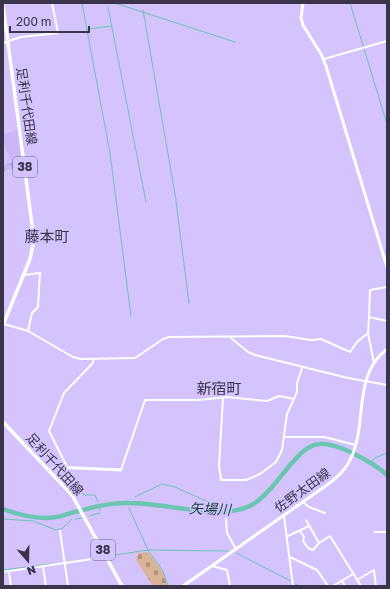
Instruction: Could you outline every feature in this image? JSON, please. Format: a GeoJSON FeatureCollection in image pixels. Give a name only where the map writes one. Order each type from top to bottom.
{"type":"FeatureCollection","features":[{"type":"Feature","properties":{"kind":"main road","name":"足利千代田線"},"geometry":{"type":"LineString","coordinates":[[3,5],[34,234],[32,253],[3,324]]}},
{"type":"Feature","properties":{"kind":"main road","name":"足利千代田線"},"geometry":{"type":"LineString","coordinates":[[3,422],[70,491],[122,586]]}},
{"type":"Feature","properties":{"kind":"street"},"geometry":{"type":"LineString","coordinates":[[3,43],[21,37],[58,33],[52,3]]}},
{"type":"Feature","properties":{"kind":"street"},"geometry":{"type":"LineString","coordinates":[[303,3],[301,18],[303,25],[323,60],[387,266]]}},
{"type":"Feature","properties":{"kind":"street"},"geometry":{"type":"LineString","coordinates":[[323,60],[387,41]]}},
{"type":"Feature","properties":{"kind":"street"},"geometry":{"type":"LineString","coordinates":[[23,275],[40,273],[38,307],[32,313],[28,330]]}},
{"type":"Feature","properties":{"kind":"street"},"geometry":{"type":"LineString","coordinates":[[374,363],[368,333],[370,290],[387,287]]}},
{"type":"Feature","properties":{"kind":"street"},"geometry":{"type":"LineString","coordinates":[[369,317],[387,321]]}},
{"type":"Feature","properties":{"kind":"street"},"geometry":{"type":"LineString","coordinates":[[3,324],[28,330],[73,357],[81,360],[135,358],[163,339],[169,337],[230,338],[285,336],[321,340],[350,352],[357,342],[368,333]]}},
{"type":"Feature","properties":{"kind":"street"},"geometry":{"type":"LineString","coordinates":[[230,338],[248,352],[302,368],[387,385]]}},
{"type":"Feature","properties":{"kind":"street","name":"佐野太田線"},"geometry":{"type":"LineString","coordinates":[[183,586],[338,477],[352,458],[356,445],[365,381],[374,363],[387,349]]}},
{"type":"Feature","properties":{"kind":"street"},"geometry":{"type":"LineString","coordinates":[[68,468],[49,431],[64,393],[92,364],[94,359]]}},
{"type":"Feature","properties":{"kind":"street"},"geometry":{"type":"LineString","coordinates":[[223,398],[219,465],[222,481],[229,478],[244,480],[272,467],[282,450],[287,414],[294,399],[302,368]]}},
{"type":"Feature","properties":{"kind":"street"},"geometry":{"type":"LineString","coordinates":[[51,471],[56,467],[121,470],[145,400],[199,400],[223,398],[266,401],[278,396],[294,399]]}},
{"type":"Feature","properties":{"kind":"street"},"geometry":{"type":"LineString","coordinates":[[285,437],[324,437],[356,445]]}},
{"type":"Feature","properties":{"kind":"street"},"geometry":{"type":"LineString","coordinates":[[303,502],[315,510],[325,513]]}},
{"type":"Feature","properties":{"kind":"street"},"geometry":{"type":"LineString","coordinates":[[284,516],[294,586]]}},
{"type":"Feature","properties":{"kind":"street"},"geometry":{"type":"LineString","coordinates":[[226,519],[227,533],[236,549]]}},
{"type":"Feature","properties":{"kind":"street"},"geometry":{"type":"LineString","coordinates":[[306,520],[319,543]]}},
{"type":"Feature","properties":{"kind":"street"},"geometry":{"type":"LineString","coordinates":[[288,536],[309,526]]}},
{"type":"Feature","properties":{"kind":"street"},"geometry":{"type":"LineString","coordinates":[[60,531],[68,586]]}},
{"type":"Feature","properties":{"kind":"street"},"geometry":{"type":"LineString","coordinates":[[300,531],[304,537],[303,541],[308,548],[313,550],[319,543],[330,536],[361,586]]}},
{"type":"Feature","properties":{"kind":"street"},"geometry":{"type":"LineString","coordinates":[[375,532],[387,532]]}},
{"type":"Feature","properties":{"kind":"street"},"geometry":{"type":"LineString","coordinates":[[3,572],[106,557]]}},
{"type":"Feature","properties":{"kind":"street"},"geometry":{"type":"LineString","coordinates":[[290,557],[317,570],[328,586]]}},
{"type":"Feature","properties":{"kind":"street"},"geometry":{"type":"LineString","coordinates":[[44,566],[46,586]]}},
{"type":"Feature","properties":{"kind":"street"},"geometry":{"type":"LineString","coordinates":[[212,566],[227,570],[230,586]]}},
{"type":"Feature","properties":{"kind":"street"},"geometry":{"type":"LineString","coordinates":[[357,580],[374,570],[376,586]]}},
{"type":"Feature","properties":{"kind":"street"},"geometry":{"type":"LineString","coordinates":[[9,572],[11,586]]}},
{"type":"Feature","properties":{"kind":"street"},"geometry":{"type":"LineString","coordinates":[[333,586],[353,574]]}},
{"type":"Feature","properties":{"kind":"street"},"geometry":{"type":"LineString","coordinates":[[342,581],[345,586]]}},
{"type":"Feature","properties":{"kind":"shaded area"},"geometry":{"type":"Polygon","coordinates":[[[18,129],[21,156],[11,161],[3,141],[3,135],[18,129]]]}},
{"type":"Feature","properties":{"kind":"shaded area"},"geometry":{"type":"Polygon","coordinates":[[[21,158],[22,164],[3,172],[3,166],[21,158]]]}},
{"type":"Feature","properties":{"kind":"green space"},"geometry":{"type":"Polygon","coordinates":[[[148,552],[163,572],[167,586],[153,586],[136,560],[138,553],[148,552]]]}},
{"type":"Feature","properties":{"kind":"waterway"},"geometry":{"type":"LineString","coordinates":[[82,3],[110,153],[131,316]]}},
{"type":"Feature","properties":{"kind":"waterway"},"geometry":{"type":"LineString","coordinates":[[115,3],[235,42]]}},
{"type":"Feature","properties":{"kind":"waterway"},"geometry":{"type":"LineString","coordinates":[[350,3],[387,124]]}},
{"type":"Feature","properties":{"kind":"waterway"},"geometry":{"type":"LineString","coordinates":[[108,7],[146,202]]}},
{"type":"Feature","properties":{"kind":"waterway"},"geometry":{"type":"LineString","coordinates":[[143,10],[176,200]]}},
{"type":"Feature","properties":{"kind":"waterway"},"geometry":{"type":"LineString","coordinates":[[88,29],[112,26]]}},
{"type":"Feature","properties":{"kind":"waterway"},"geometry":{"type":"LineString","coordinates":[[176,201],[189,303]]}},
{"type":"Feature","properties":{"kind":"waterway","name":"矢場川"},"geometry":{"type":"LineString","coordinates":[[3,509],[22,515],[43,518],[60,517],[69,513],[115,503],[144,504],[208,511],[238,510],[250,506],[259,500],[293,461],[310,447],[319,444],[335,446],[355,454],[365,459],[387,475]]}},
{"type":"Feature","properties":{"kind":"waterway"},"geometry":{"type":"LineString","coordinates":[[370,463],[375,458],[387,453]]}},
{"type":"Feature","properties":{"kind":"waterway"},"geometry":{"type":"LineString","coordinates":[[135,497],[162,484],[175,487],[215,505]]}},
{"type":"Feature","properties":{"kind":"waterway"},"geometry":{"type":"LineString","coordinates":[[73,488],[85,495],[95,495],[98,502]]}},
{"type":"Feature","properties":{"kind":"waterway","name":"矢場川"},"geometry":{"type":"LineString","coordinates":[[99,504],[100,510]]}},
{"type":"Feature","properties":{"kind":"waterway"},"geometry":{"type":"LineString","coordinates":[[129,508],[148,550],[163,571],[168,586]]}},
{"type":"Feature","properties":{"kind":"waterway"},"geometry":{"type":"LineString","coordinates":[[89,516],[100,513]]}},
{"type":"Feature","properties":{"kind":"waterway"},"geometry":{"type":"LineString","coordinates":[[75,519],[82,518]]}},
{"type":"Feature","properties":{"kind":"waterway"},"geometry":{"type":"LineString","coordinates":[[3,519],[33,521],[56,530],[63,528],[72,519]]}},
{"type":"Feature","properties":{"kind":"waterway"},"geometry":{"type":"LineString","coordinates":[[109,556],[148,550],[228,551]]}},
{"type":"Feature","properties":{"kind":"waterway"},"geometry":{"type":"LineString","coordinates":[[236,553],[291,581]]}},
{"type":"Feature","properties":{"kind":"waterway"},"geometry":{"type":"LineString","coordinates":[[3,570],[51,564]]}},
{"type":"Feature","properties":{"kind":"waterway"},"geometry":{"type":"LineString","coordinates":[[295,584],[299,586]]}},
{"type":"Feature","properties":{"kind":"district","name":"藤本町"},"geometry":{"type":"Point","coordinates":[47,237]}},
{"type":"Feature","properties":{"kind":"district","name":"新宿町"},"geometry":{"type":"Point","coordinates":[219,389]}}]}
